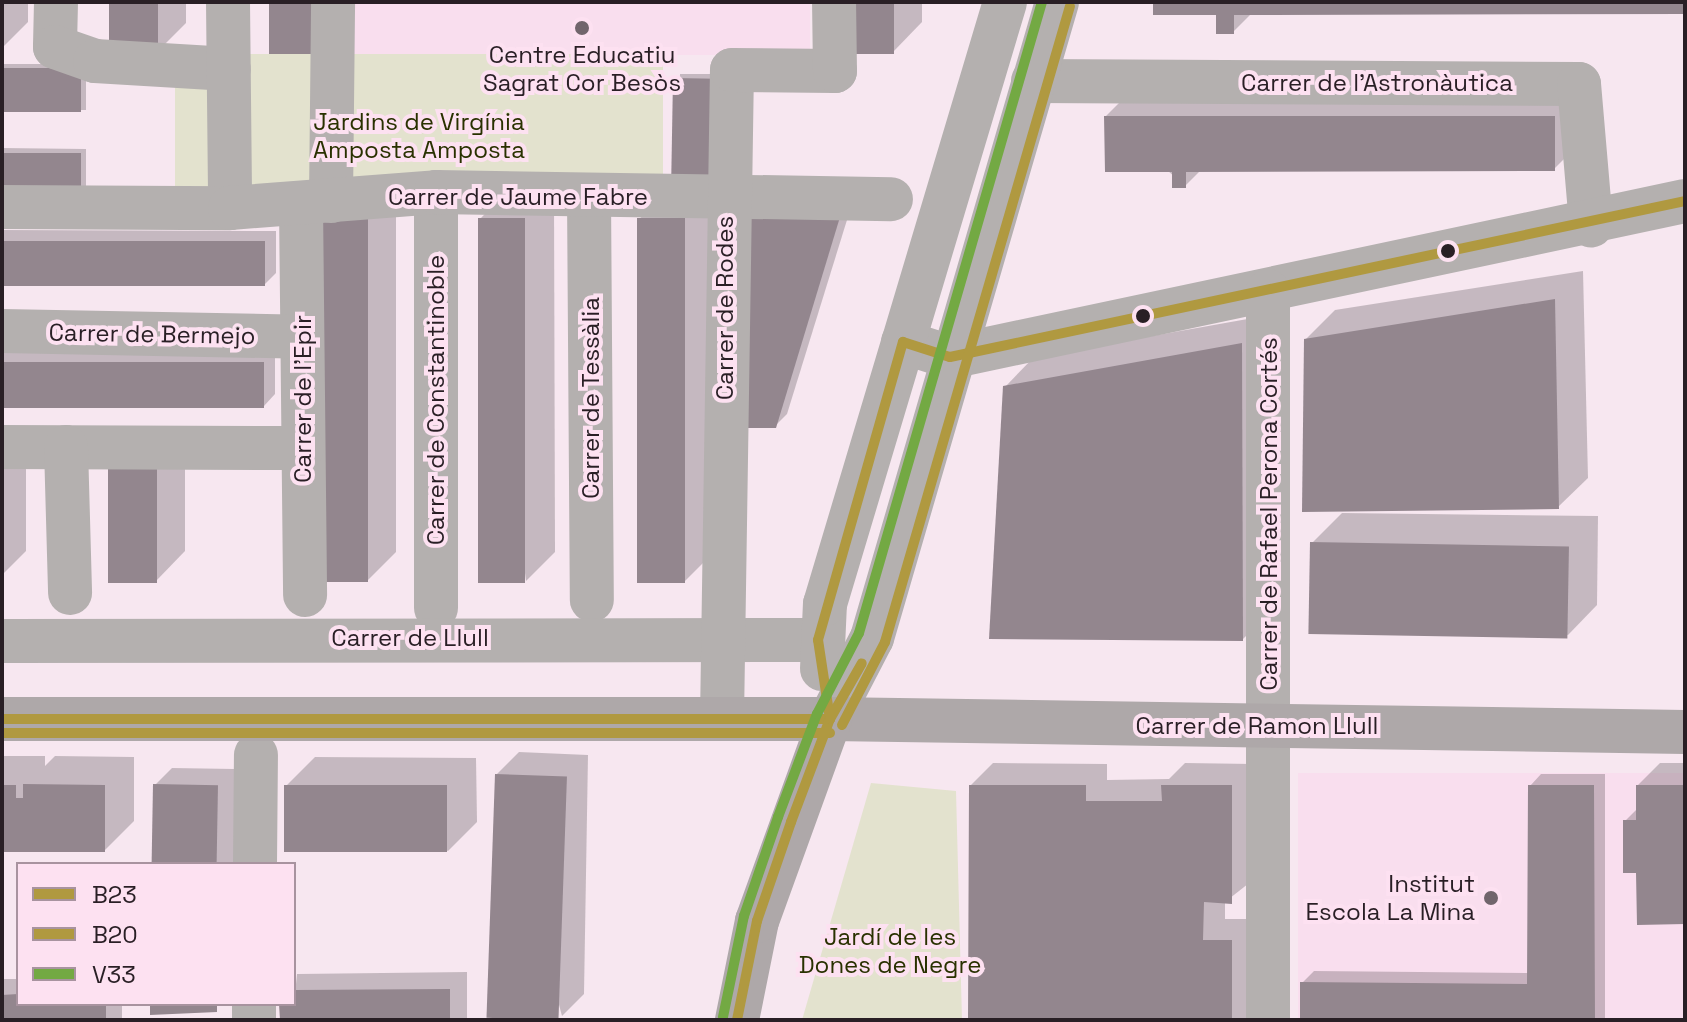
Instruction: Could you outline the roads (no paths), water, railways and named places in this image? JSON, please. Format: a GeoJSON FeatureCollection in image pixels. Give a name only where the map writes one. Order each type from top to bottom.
{"type":"FeatureCollection","features":[{"type":"Feature","properties":{"kind":"main road"},"geometry":{"type":"LineString","coordinates":[[2,719],[830,719],[757,921],[737,1020]]}},
{"type":"Feature","properties":{"kind":"main road","name":"Carrer de Ramon Llull"},"geometry":{"type":"LineString","coordinates":[[830,719],[1685,732]]}},
{"type":"Feature","properties":{"kind":"street"},"geometry":{"type":"LineString","coordinates":[[56,2],[55,47],[95,61],[229,69]]}},
{"type":"Feature","properties":{"kind":"street"},"geometry":{"type":"LineString","coordinates":[[228,2],[230,208]]}},
{"type":"Feature","properties":{"kind":"street","name":"Carrer de l'Epir"},"geometry":{"type":"LineString","coordinates":[[305,595],[302,337],[333,2]]}},
{"type":"Feature","properties":{"kind":"street","name":"Carrer de Rodes"},"geometry":{"type":"LineString","coordinates":[[722,719],[726,197],[732,70],[835,71],[834,2]]}},
{"type":"Feature","properties":{"kind":"street"},"geometry":{"type":"LineString","coordinates":[[830,719],[818,640],[1005,2]]}},
{"type":"Feature","properties":{"kind":"street"},"geometry":{"type":"LineString","coordinates":[[830,719],[866,657],[950,357],[1057,2]]}},
{"type":"Feature","properties":{"kind":"street","name":"Carrer de l'Astronàutica"},"geometry":{"type":"LineString","coordinates":[[1033,81],[1579,84],[1591,225]]}},
{"type":"Feature","properties":{"kind":"street","name":"Carrer de Jaume Fabre"},"geometry":{"type":"LineString","coordinates":[[2,207],[230,208],[436,192],[891,199]]}},
{"type":"Feature","properties":{"kind":"street","name":"Carrer de Constantinoble"},"geometry":{"type":"LineString","coordinates":[[436,192],[436,608]]}},
{"type":"Feature","properties":{"kind":"street","name":"Carrer de Tessàlia"},"geometry":{"type":"LineString","coordinates":[[589,195],[592,600]]}},
{"type":"Feature","properties":{"kind":"street"},"geometry":{"type":"LineString","coordinates":[[903,342],[950,357],[1591,225],[1685,201]]}},
{"type":"Feature","properties":{"kind":"street","name":"Carrer de Rafael Perona Cortés"},"geometry":{"type":"LineString","coordinates":[[1268,291],[1271,725],[1268,1020]]}},
{"type":"Feature","properties":{"kind":"street","name":"Carrer de Bermejo"},"geometry":{"type":"LineString","coordinates":[[2,331],[302,337]]}},
{"type":"Feature","properties":{"kind":"street"},"geometry":{"type":"LineString","coordinates":[[2,447],[302,448]]}},
{"type":"Feature","properties":{"kind":"street"},"geometry":{"type":"LineString","coordinates":[[66,447],[70,593]]}},
{"type":"Feature","properties":{"kind":"street","name":"Carrer de Llull"},"geometry":{"type":"LineString","coordinates":[[2,641],[722,636],[818,640]]}},
{"type":"Feature","properties":{"kind":"street"},"geometry":{"type":"LineString","coordinates":[[255,862],[256,755]]}},
{"type":"Feature","properties":{"kind":"place","name":"Centre Educatiu Sagrat Cor Besòs"},"geometry":{"type":"Point","coordinates":[582,28]}},
{"type":"Feature","properties":{"kind":"place","name":"Institut Escola La Mina"},"geometry":{"type":"Point","coordinates":[1491,898]}},
{"type":"Feature","properties":{"kind":"park label","name":"Jardins de Virgínia Amposta Amposta"},"geometry":{"type":"Point","coordinates":[419,136]}},
{"type":"Feature","properties":{"kind":"park label","name":"Jardí de les Dones de Negre"},"geometry":{"type":"Point","coordinates":[890,951]}}]}
